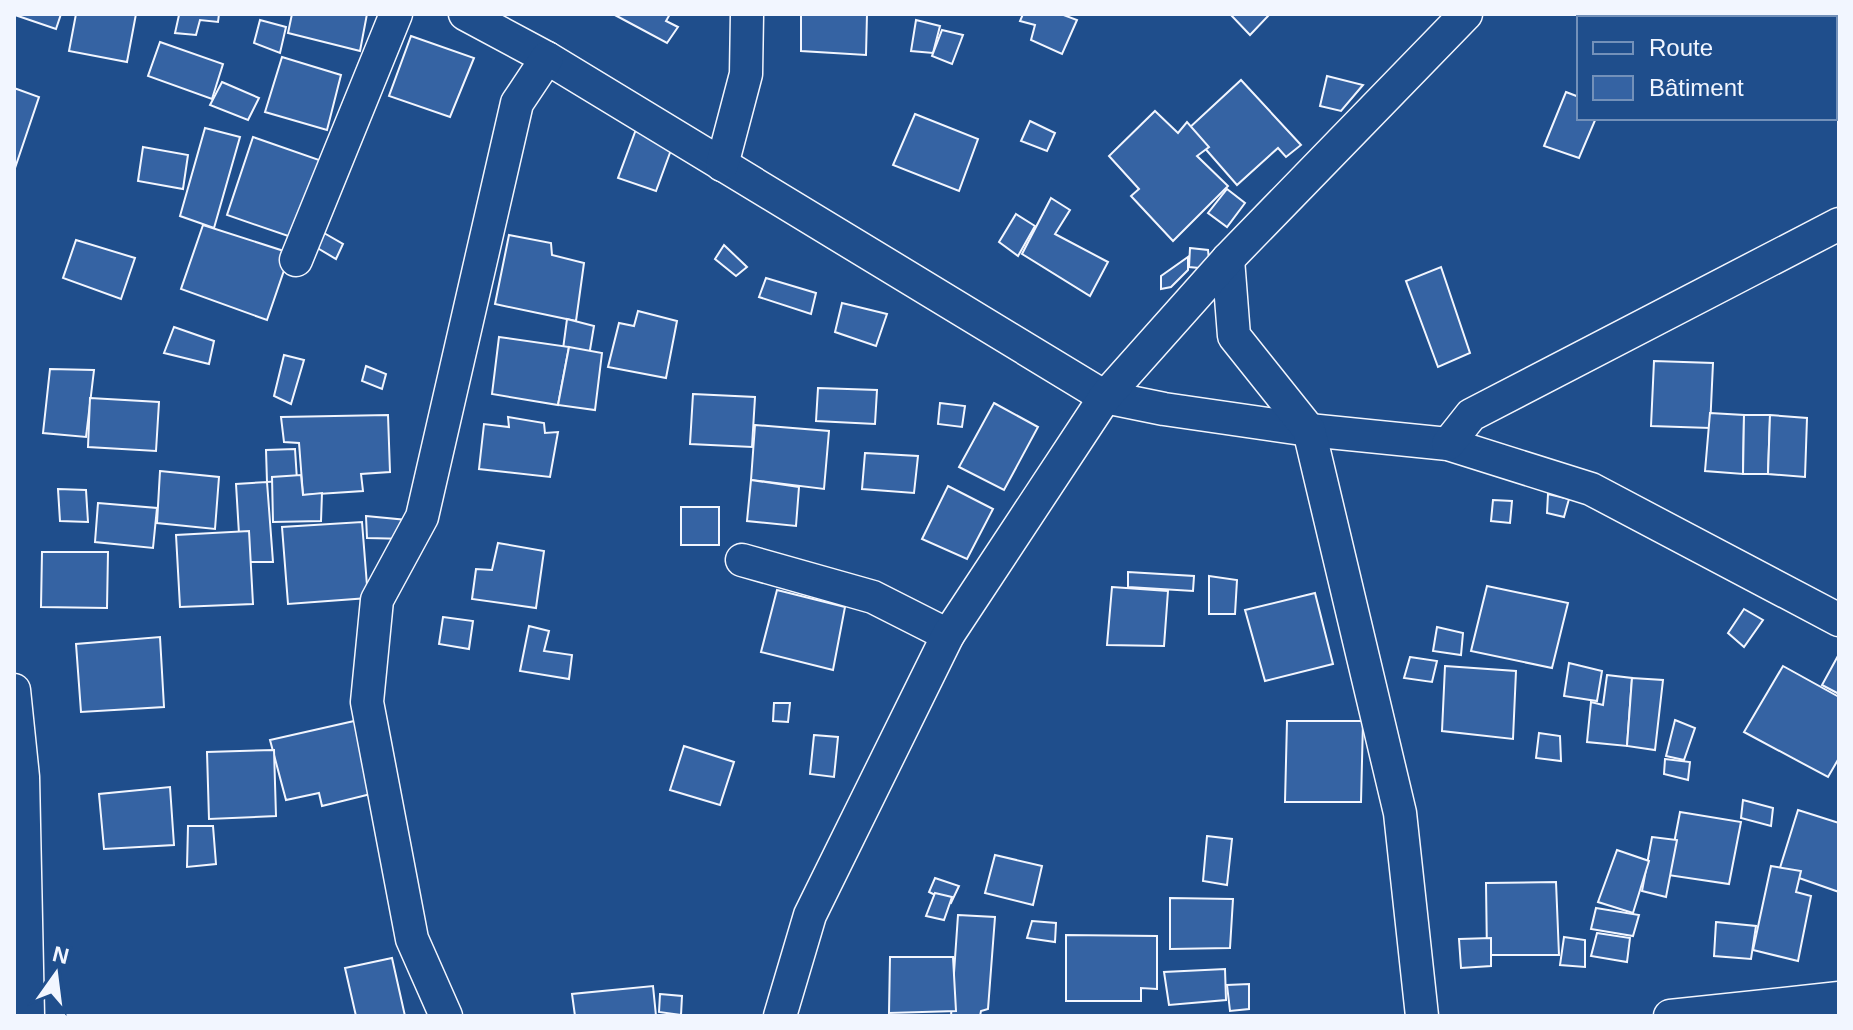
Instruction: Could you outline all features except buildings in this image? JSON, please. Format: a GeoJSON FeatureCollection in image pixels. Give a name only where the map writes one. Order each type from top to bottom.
{"type":"FeatureCollection","features":[{"type":"Feature","properties":{"kind":"street"},"geometry":{"type":"LineString","coordinates":[[296,260],[396,14]]}},
{"type":"Feature","properties":{"kind":"street"},"geometry":{"type":"LineString","coordinates":[[465,14],[547,58],[1105,397],[1164,409],[1309,430],[1448,444],[1591,489],[1839,620]]}},
{"type":"Feature","properties":{"kind":"street"},"geometry":{"type":"LineString","coordinates":[[722,165],[746,74],[747,14]]}},
{"type":"Feature","properties":{"kind":"street"},"geometry":{"type":"LineString","coordinates":[[780,1016],[810,915],[948,635],[1105,397],[1228,259],[1466,14]]}},
{"type":"Feature","properties":{"kind":"street"},"geometry":{"type":"LineString","coordinates":[[446,1016],[412,939],[367,702],[377,600],[422,517],[517,103],[547,58]]}},
{"type":"Feature","properties":{"kind":"street"},"geometry":{"type":"LineString","coordinates":[[1448,444],[1471,415],[1839,224]]}},
{"type":"Feature","properties":{"kind":"street"},"geometry":{"type":"LineString","coordinates":[[1228,259],[1234,336],[1309,430],[1400,813],[1422,1016]]}},
{"type":"Feature","properties":{"kind":"street"},"geometry":{"type":"LineString","coordinates":[[742,560],[873,597],[948,635]]}},
{"type":"Feature","properties":{"kind":"street"},"geometry":{"type":"LineString","coordinates":[[14,690],[23,777],[28,1016]]}},
{"type":"Feature","properties":{"kind":"street"},"geometry":{"type":"LineString","coordinates":[[1670,1016],[1839,998]]}}]}
